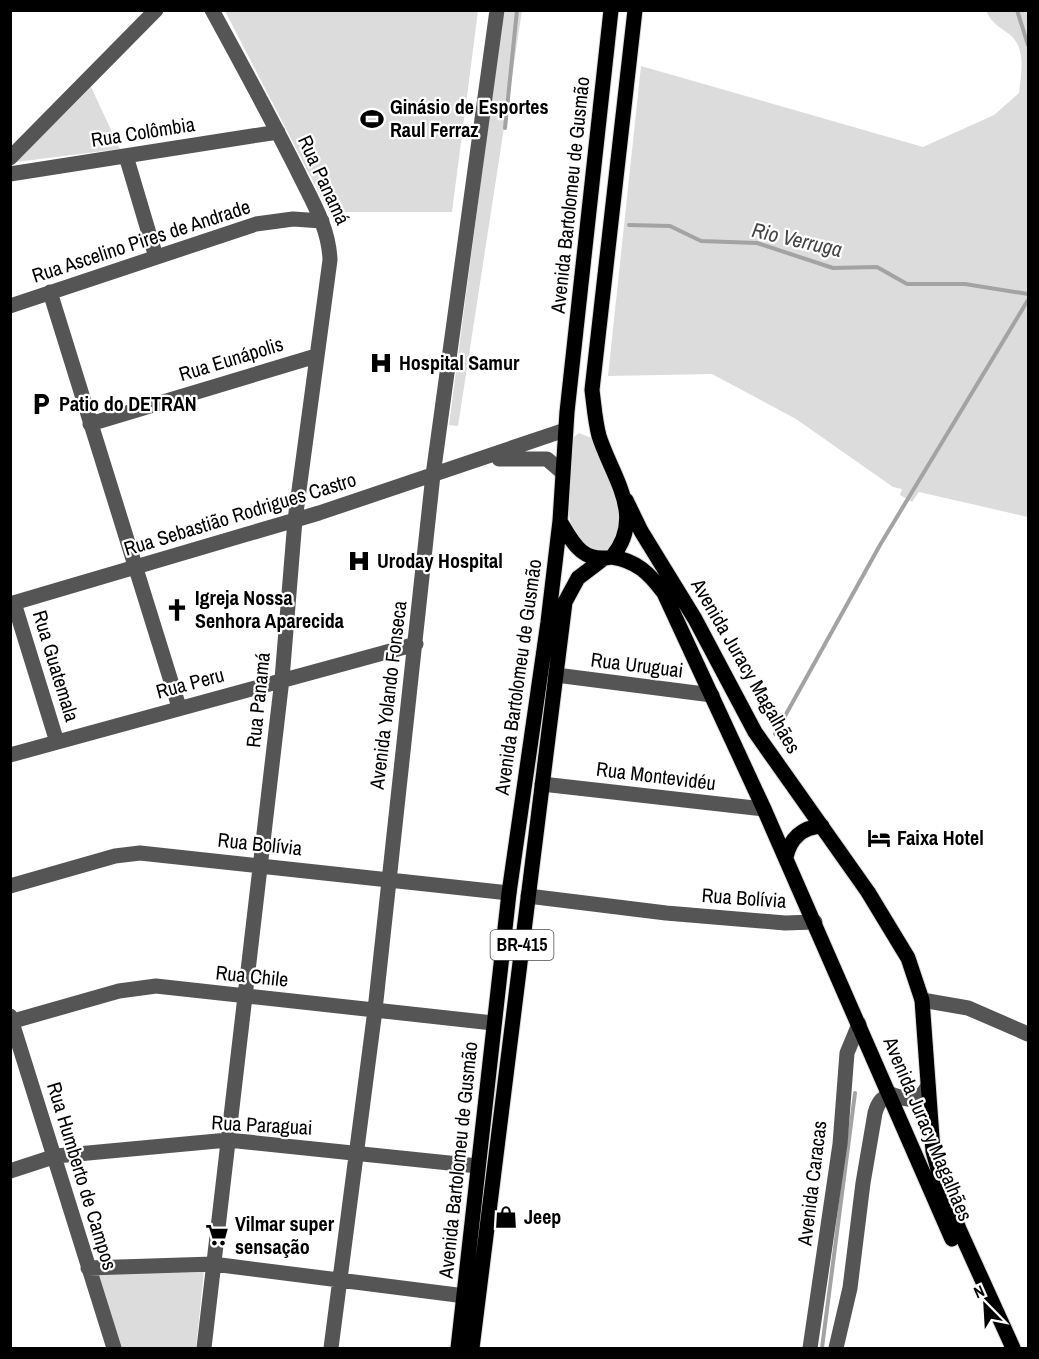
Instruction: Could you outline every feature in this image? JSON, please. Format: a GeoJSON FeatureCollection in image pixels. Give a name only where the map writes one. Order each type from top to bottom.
{"type":"FeatureCollection","features":[{"type":"Feature","properties":{"kind":"main road","name":"Avenida Bartolomeu de Gusmão"},"geometry":{"type":"LineString","coordinates":[[458,1348],[509,893],[548,622],[560,521],[565,430],[611,10]]}},
{"type":"Feature","properties":{"kind":"main road","name":"Avenida Juracy Magalhães"},"geometry":{"type":"LineString","coordinates":[[634,10],[592,390],[599,436],[641,531],[695,619],[755,732],[898,939],[922,1000],[933,1151],[943,1188],[1013,1348]]}},
{"type":"Feature","properties":{"kind":"main road"},"geometry":{"type":"LineString","coordinates":[[608,558],[620,548],[626,531],[626,500]]}},
{"type":"Feature","properties":{"kind":"main road","name":"Avenida Juracy Magalhães"},"geometry":{"type":"LineString","coordinates":[[560,521],[574,547],[590,557],[625,559],[643,568],[664,593],[786,857],[891,1094],[927,1183],[1003,1348]]}},
{"type":"Feature","properties":{"kind":"main road","name":"Avenida Bartolomeu de Gusmão"},"geometry":{"type":"LineString","coordinates":[[472,1348],[564,602],[578,578],[608,558]]}},
{"type":"Feature","properties":{"kind":"main road"},"geometry":{"type":"LineString","coordinates":[[786,857],[796,837],[809,828],[822,826]]}},
{"type":"Feature","properties":{"kind":"street"},"geometry":{"type":"LineString","coordinates":[[10,158],[156,10]]}},
{"type":"Feature","properties":{"kind":"street","name":"Rua Panamá"},"geometry":{"type":"LineString","coordinates":[[204,1348],[282,679],[295,520],[330,260],[329,243],[322,221],[278,132],[212,10]]}},
{"type":"Feature","properties":{"kind":"street","name":"Avenida Yolando Fonseca"},"geometry":{"type":"LineString","coordinates":[[331,1348],[375,1010],[433,476],[496,10]]}},
{"type":"Feature","properties":{"kind":"street","name":"Rua Colômbia"},"geometry":{"type":"LineString","coordinates":[[12,171],[278,132]]}},
{"type":"Feature","properties":{"kind":"street"},"geometry":{"type":"LineString","coordinates":[[126,156],[156,257]]}},
{"type":"Feature","properties":{"kind":"street","name":"Rua Ascelino Pires de Andrade"},"geometry":{"type":"LineString","coordinates":[[10,306],[256,224],[293,219],[322,221]]}},
{"type":"Feature","properties":{"kind":"street"},"geometry":{"type":"LineString","coordinates":[[50,292],[179,707]]}},
{"type":"Feature","properties":{"kind":"street","name":"Rua Eunápolis"},"geometry":{"type":"LineString","coordinates":[[90,424],[316,356]]}},
{"type":"Feature","properties":{"kind":"street","name":"Rua Sebastião Rodrigues Castro"},"geometry":{"type":"LineString","coordinates":[[12,604],[295,520],[481,460],[565,430]]}},
{"type":"Feature","properties":{"kind":"street","name":"Rua Sebastião Rodrigues Castro"},"geometry":{"type":"LineString","coordinates":[[481,460],[547,459],[562,472]]}},
{"type":"Feature","properties":{"kind":"street","name":"Rua Guatemala"},"geometry":{"type":"LineString","coordinates":[[12,604],[57,742]]}},
{"type":"Feature","properties":{"kind":"street","name":"Rua Peru"},"geometry":{"type":"LineString","coordinates":[[10,755],[416,644]]}},
{"type":"Feature","properties":{"kind":"street","name":"Rua Uruguai"},"geometry":{"type":"LineString","coordinates":[[556,675],[712,695]]}},
{"type":"Feature","properties":{"kind":"street","name":"Rua Montevidéu"},"geometry":{"type":"LineString","coordinates":[[542,784],[764,809]]}},
{"type":"Feature","properties":{"kind":"street","name":"Rua Bolívia"},"geometry":{"type":"LineString","coordinates":[[10,886],[128,854],[509,893]]}},
{"type":"Feature","properties":{"kind":"street","name":"Rua Bolívia"},"geometry":{"type":"LineString","coordinates":[[528,896],[666,913],[785,923],[815,922]]}},
{"type":"Feature","properties":{"kind":"street","name":"Rua Chile"},"geometry":{"type":"LineString","coordinates":[[11,1020],[138,987],[156,986],[493,1023]]}},
{"type":"Feature","properties":{"kind":"street"},"geometry":{"type":"LineString","coordinates":[[922,1000],[968,1008],[1029,1034]]}},
{"type":"Feature","properties":{"kind":"street","name":"Rua Humberto de Campos"},"geometry":{"type":"LineString","coordinates":[[11,1020],[56,1156],[114,1348]]}},
{"type":"Feature","properties":{"kind":"street","name":"Avenida Caracas"},"geometry":{"type":"LineString","coordinates":[[810,1348],[840,1144],[847,1053],[860,1024]]}},
{"type":"Feature","properties":{"kind":"street"},"geometry":{"type":"LineString","coordinates":[[836,1348],[850,1288],[875,1113],[879,1102],[891,1094],[907,1101],[913,1101],[920,1098],[928,1086]]}},
{"type":"Feature","properties":{"kind":"street","name":"Rua Paraguai"},"geometry":{"type":"LineString","coordinates":[[10,1171],[56,1156],[228,1140],[478,1166]]}},
{"type":"Feature","properties":{"kind":"street"},"geometry":{"type":"LineString","coordinates":[[88,1268],[213,1264],[465,1296]]}},
{"type":"Feature","properties":{"kind":"shaded area","name":"Ginásio de Esportes Raul Ferraz"},"geometry":{"type":"Polygon","coordinates":[[[225,11],[478,11],[452,212],[329,212],[225,11]]]}},
{"type":"Feature","properties":{"kind":"shaded area"},"geometry":{"type":"Polygon","coordinates":[[[503,11],[522,11],[458,426],[449,425],[503,11]]]}},
{"type":"Feature","properties":{"kind":"shaded area"},"geometry":{"type":"Polygon","coordinates":[[[986,11],[1028,11],[1028,517],[919,492],[912,502],[900,495],[902,489],[893,487],[796,419],[712,374],[608,376],[641,66],[923,147],[994,115],[1019,93],[1022,62],[1018,46],[1015,40],[993,21],[986,11]]]}},
{"type":"Feature","properties":{"kind":"shaded area"},"geometry":{"type":"Polygon","coordinates":[[[91,87],[120,149],[16,162],[91,87]]]}},
{"type":"Feature","properties":{"kind":"shaded area"},"geometry":{"type":"Polygon","coordinates":[[[579,433],[594,439],[611,478],[617,501],[617,544],[600,553],[586,546],[576,535],[570,521],[567,488],[570,440],[579,433]]]}},
{"type":"Feature","properties":{"kind":"shaded area"},"geometry":{"type":"Polygon","coordinates":[[[204,1271],[196,1348],[118,1348],[98,1274],[204,1271]]]}},
{"type":"Feature","properties":{"kind":"waterway","name":"Rio Verruga"},"geometry":{"type":"LineString","coordinates":[[505,128],[517,10]]}},
{"type":"Feature","properties":{"kind":"waterway"},"geometry":{"type":"LineString","coordinates":[[1017,10],[1028,45]]}},
{"type":"Feature","properties":{"kind":"waterway","name":"Rio Verruga"},"geometry":{"type":"LineString","coordinates":[[629,225],[670,226],[701,241],[757,243],[833,268],[877,267],[907,284],[965,284],[1028,294]]}},
{"type":"Feature","properties":{"kind":"waterway"},"geometry":{"type":"LineString","coordinates":[[775,734],[880,545],[1028,300]]}},
{"type":"Feature","properties":{"kind":"waterway"},"geometry":{"type":"LineString","coordinates":[[822,1348],[855,1093]]}},
{"type":"Feature","properties":{"kind":"place","name":"Ginásio de Esportes Raul Ferraz"},"geometry":{"type":"Point","coordinates":[372,119]}},
{"type":"Feature","properties":{"kind":"place","name":"Hospital Samur"},"geometry":{"type":"Point","coordinates":[381,363]}},
{"type":"Feature","properties":{"kind":"place","name":"Patio do DETRAN"},"geometry":{"type":"Point","coordinates":[41,404]}},
{"type":"Feature","properties":{"kind":"place","name":"Uroday Hospital"},"geometry":{"type":"Point","coordinates":[359,561]}},
{"type":"Feature","properties":{"kind":"place","name":"Igreja Nossa Senhora Aparecida"},"geometry":{"type":"Point","coordinates":[177,610]}},
{"type":"Feature","properties":{"kind":"place","name":"Faixa Hotel"},"geometry":{"type":"Point","coordinates":[879,838]}},
{"type":"Feature","properties":{"kind":"place","name":"Jeep"},"geometry":{"type":"Point","coordinates":[506,1217]}},
{"type":"Feature","properties":{"kind":"place","name":"Vilmar super sensação"},"geometry":{"type":"Point","coordinates":[217,1235]}}]}
